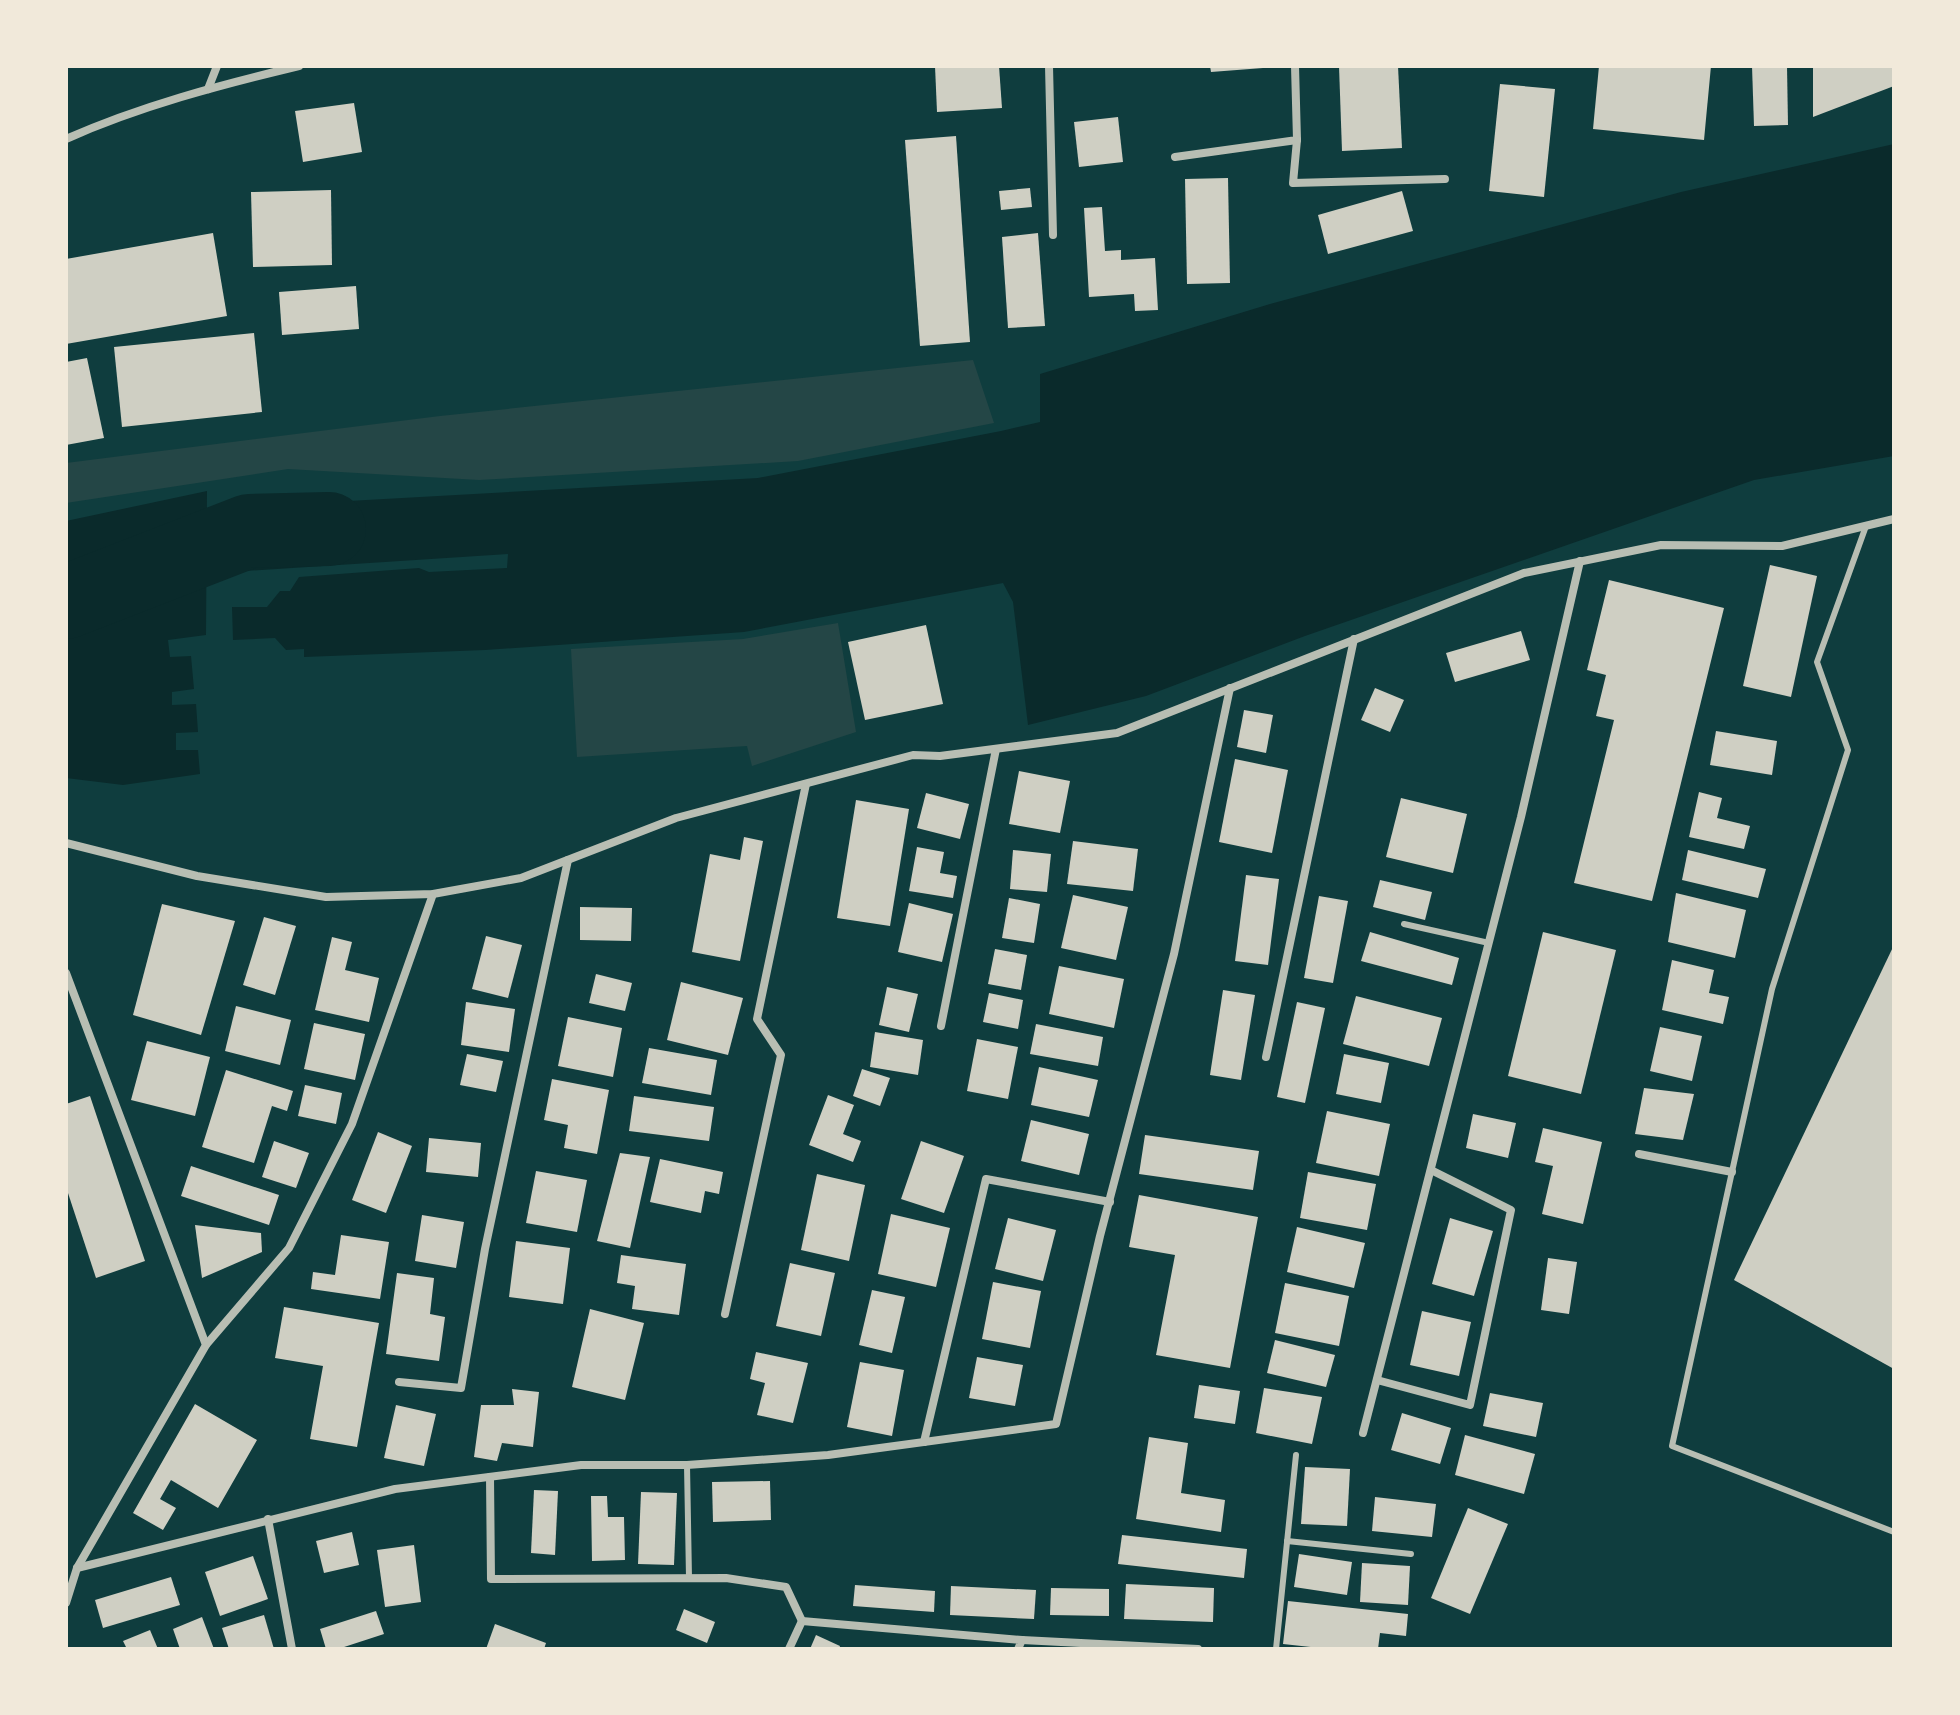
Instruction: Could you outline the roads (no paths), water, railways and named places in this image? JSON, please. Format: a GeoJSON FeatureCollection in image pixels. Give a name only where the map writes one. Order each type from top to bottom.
{"type":"FeatureCollection","features":[{"type":"Feature","properties":{"kind":"street"},"geometry":{"type":"LineString","coordinates":[[208,89],[217,66]]}},
{"type":"Feature","properties":{"kind":"street"},"geometry":{"type":"LineString","coordinates":[[66,139],[101,123],[208,89],[299,66]]}},
{"type":"Feature","properties":{"kind":"street"},"geometry":{"type":"LineString","coordinates":[[1049,66],[1053,235]]}},
{"type":"Feature","properties":{"kind":"street"},"geometry":{"type":"LineString","coordinates":[[1295,66],[1297,140],[1293,183],[1445,179]]}},
{"type":"Feature","properties":{"kind":"street"},"geometry":{"type":"LineString","coordinates":[[1175,157],[1297,140]]}},
{"type":"Feature","properties":{"kind":"street"},"geometry":{"type":"LineString","coordinates":[[66,843],[197,876],[326,897],[433,894],[521,878],[676,818],[913,755],[940,756],[1117,733],[1524,573],[1661,545],[1782,546],[1894,519]]}},
{"type":"Feature","properties":{"kind":"street"},"geometry":{"type":"LineString","coordinates":[[1363,1433],[1521,817],[1580,561]]}},
{"type":"Feature","properties":{"kind":"street"},"geometry":{"type":"LineString","coordinates":[[1266,1057],[1354,639]]}},
{"type":"Feature","properties":{"kind":"street"},"geometry":{"type":"LineString","coordinates":[[77,1568],[395,1489],[581,1465],[687,1465],[828,1455],[1056,1424],[1174,954],[1230,688]]}},
{"type":"Feature","properties":{"kind":"street"},"geometry":{"type":"LineString","coordinates":[[941,1026],[996,749]]}},
{"type":"Feature","properties":{"kind":"street"},"geometry":{"type":"LineString","coordinates":[[725,1314],[781,1055],[757,1019],[806,784]]}},
{"type":"Feature","properties":{"kind":"street"},"geometry":{"type":"LineString","coordinates":[[399,1382],[461,1388],[485,1249],[568,860]]}},
{"type":"Feature","properties":{"kind":"street"},"geometry":{"type":"LineString","coordinates":[[66,1603],[77,1568],[206,1345],[289,1248],[352,1124],[433,894]]}},
{"type":"Feature","properties":{"kind":"street"},"geometry":{"type":"LineString","coordinates":[[66,973],[206,1345]]}},
{"type":"Feature","properties":{"kind":"street"},"geometry":{"type":"LineString","coordinates":[[1639,1154],[1732,1172]]}},
{"type":"Feature","properties":{"kind":"street"},"geometry":{"type":"LineString","coordinates":[[1377,1380],[1470,1405],[1511,1210],[1431,1170]]}},
{"type":"Feature","properties":{"kind":"street"},"geometry":{"type":"LineString","coordinates":[[924,1442],[986,1179],[1110,1202]]}},
{"type":"Feature","properties":{"kind":"street"},"geometry":{"type":"LineString","coordinates":[[490,1477],[491,1579],[726,1578],[786,1587],[802,1621]]}},
{"type":"Feature","properties":{"kind":"street"},"geometry":{"type":"LineString","coordinates":[[268,1519],[292,1649]]}},
{"type":"Feature","properties":{"kind":"street"},"geometry":{"type":"LineString","coordinates":[[802,1621],[1020,1645],[1198,1649]]}},
{"type":"Feature","properties":{"kind":"street"},"geometry":{"type":"LineString","coordinates":[[789,1649],[802,1621]]}},
{"type":"Feature","properties":{"kind":"lane"},"geometry":{"type":"LineString","coordinates":[[1866,526],[1817,662],[1848,750],[1772,989],[1672,1446],[1894,1532]]}},
{"type":"Feature","properties":{"kind":"lane"},"geometry":{"type":"LineString","coordinates":[[1404,924],[1489,943]]}},
{"type":"Feature","properties":{"kind":"lane"},"geometry":{"type":"LineString","coordinates":[[1276,1649],[1296,1455]]}},
{"type":"Feature","properties":{"kind":"lane"},"geometry":{"type":"LineString","coordinates":[[687,1465],[689,1578]]}},
{"type":"Feature","properties":{"kind":"lane"},"geometry":{"type":"LineString","coordinates":[[1287,1541],[1411,1554]]}},
{"type":"Feature","properties":{"kind":"waterway"},"geometry":{"type":"LineString","coordinates":[[66,602],[249,531],[329,529]]}}]}
